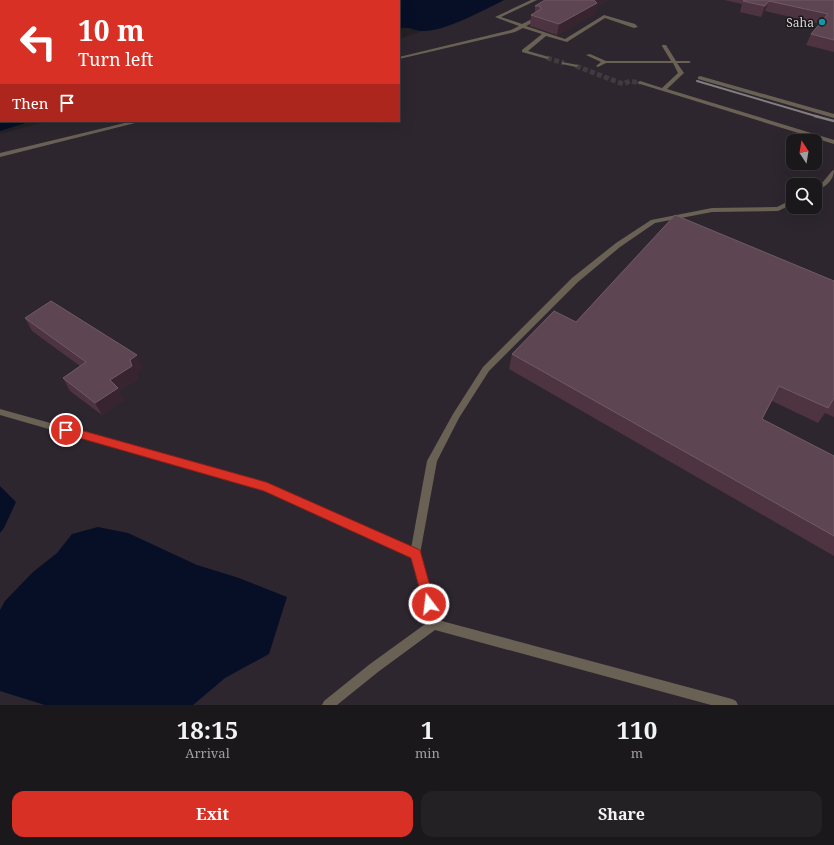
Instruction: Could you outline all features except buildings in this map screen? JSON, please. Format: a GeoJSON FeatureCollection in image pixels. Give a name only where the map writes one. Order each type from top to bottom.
{"type":"FeatureCollection","features":[{"type":"Feature","properties":{"kind":"street"},"geometry":{"type":"LineString","coordinates":[[535,0],[497,18],[565,41],[604,16],[636,27]]}},
{"type":"Feature","properties":{"kind":"street"},"geometry":{"type":"LineString","coordinates":[[400,58],[513,31],[536,19]]}},
{"type":"Feature","properties":{"kind":"street"},"geometry":{"type":"LineString","coordinates":[[545,34],[524,51],[546,58]]}},
{"type":"Feature","properties":{"kind":"street"},"geometry":{"type":"LineString","coordinates":[[663,90],[681,73],[664,46]]}},
{"type":"Feature","properties":{"kind":"street"},"geometry":{"type":"LineString","coordinates":[[588,55],[605,62],[689,62]]}},
{"type":"Feature","properties":{"kind":"street"},"geometry":{"type":"LineString","coordinates":[[598,66],[605,62]]}},
{"type":"Feature","properties":{"kind":"street"},"geometry":{"type":"LineString","coordinates":[[564,63],[576,66]]}},
{"type":"Feature","properties":{"kind":"street"},"geometry":{"type":"LineString","coordinates":[[700,78],[834,116]]}},
{"type":"Feature","properties":{"kind":"street"},"geometry":{"type":"LineString","coordinates":[[640,82],[834,142]]}},
{"type":"Feature","properties":{"kind":"street"},"geometry":{"type":"LineString","coordinates":[[0,155],[136,122]]}},
{"type":"Feature","properties":{"kind":"street"},"geometry":{"type":"LineString","coordinates":[[822,185],[834,172]]}},
{"type":"Feature","properties":{"kind":"street"},"geometry":{"type":"LineString","coordinates":[[434,624],[416,554],[432,461],[456,416],[486,369],[575,280],[618,245],[653,221],[712,210],[778,210],[786,205]]}},
{"type":"Feature","properties":{"kind":"street"},"geometry":{"type":"LineString","coordinates":[[0,412],[266,487],[416,554]]}},
{"type":"Feature","properties":{"kind":"street"},"geometry":{"type":"LineString","coordinates":[[328,705],[374,668],[434,624]]}},
{"type":"Feature","properties":{"kind":"street"},"geometry":{"type":"LineString","coordinates":[[434,624],[732,705]]}},
{"type":"Feature","properties":{"kind":"shaded area"},"geometry":{"type":"Polygon","coordinates":[[[504,0],[834,0],[834,705],[0,705],[0,134],[44,122],[400,122],[400,39],[488,8],[504,0]]]}},
{"type":"Feature","properties":{"kind":"water"},"geometry":{"type":"Polygon","coordinates":[[[400,0],[504,0],[442,28],[420,31],[400,29],[400,0]]]}},
{"type":"Feature","properties":{"kind":"water"},"geometry":{"type":"Polygon","coordinates":[[[0,122],[29,122],[0,131],[0,122]]]}},
{"type":"Feature","properties":{"kind":"water"},"geometry":{"type":"Polygon","coordinates":[[[0,486],[16,502],[4,528],[0,533],[0,486]]]}},
{"type":"Feature","properties":{"kind":"water"},"geometry":{"type":"Polygon","coordinates":[[[98,527],[128,533],[197,565],[239,578],[287,597],[269,654],[225,678],[193,705],[45,705],[0,691],[0,610],[5,601],[33,572],[57,553],[72,534],[98,527]]]}},
{"type":"Feature","properties":{"kind":"tunnel"},"geometry":{"type":"LineString","coordinates":[[547,58],[564,63]]}},
{"type":"Feature","properties":{"kind":"tunnel"},"geometry":{"type":"LineString","coordinates":[[576,66],[623,84],[630,81],[640,83]]}},
{"type":"Feature","properties":{"kind":"railway"},"geometry":{"type":"LineString","coordinates":[[697,81],[819,117]]}},
{"type":"Feature","properties":{"kind":"railway"},"geometry":{"type":"LineString","coordinates":[[815,116],[834,121]]}},
{"type":"Feature","properties":{"kind":"place","name":"Saha"},"geometry":{"type":"Point","coordinates":[822,22]}},
{"type":"Feature","properties":{"kind":"route"},"geometry":{"type":"LineString","coordinates":[[66,430],[266,487],[416,554],[429,604]]}}]}
